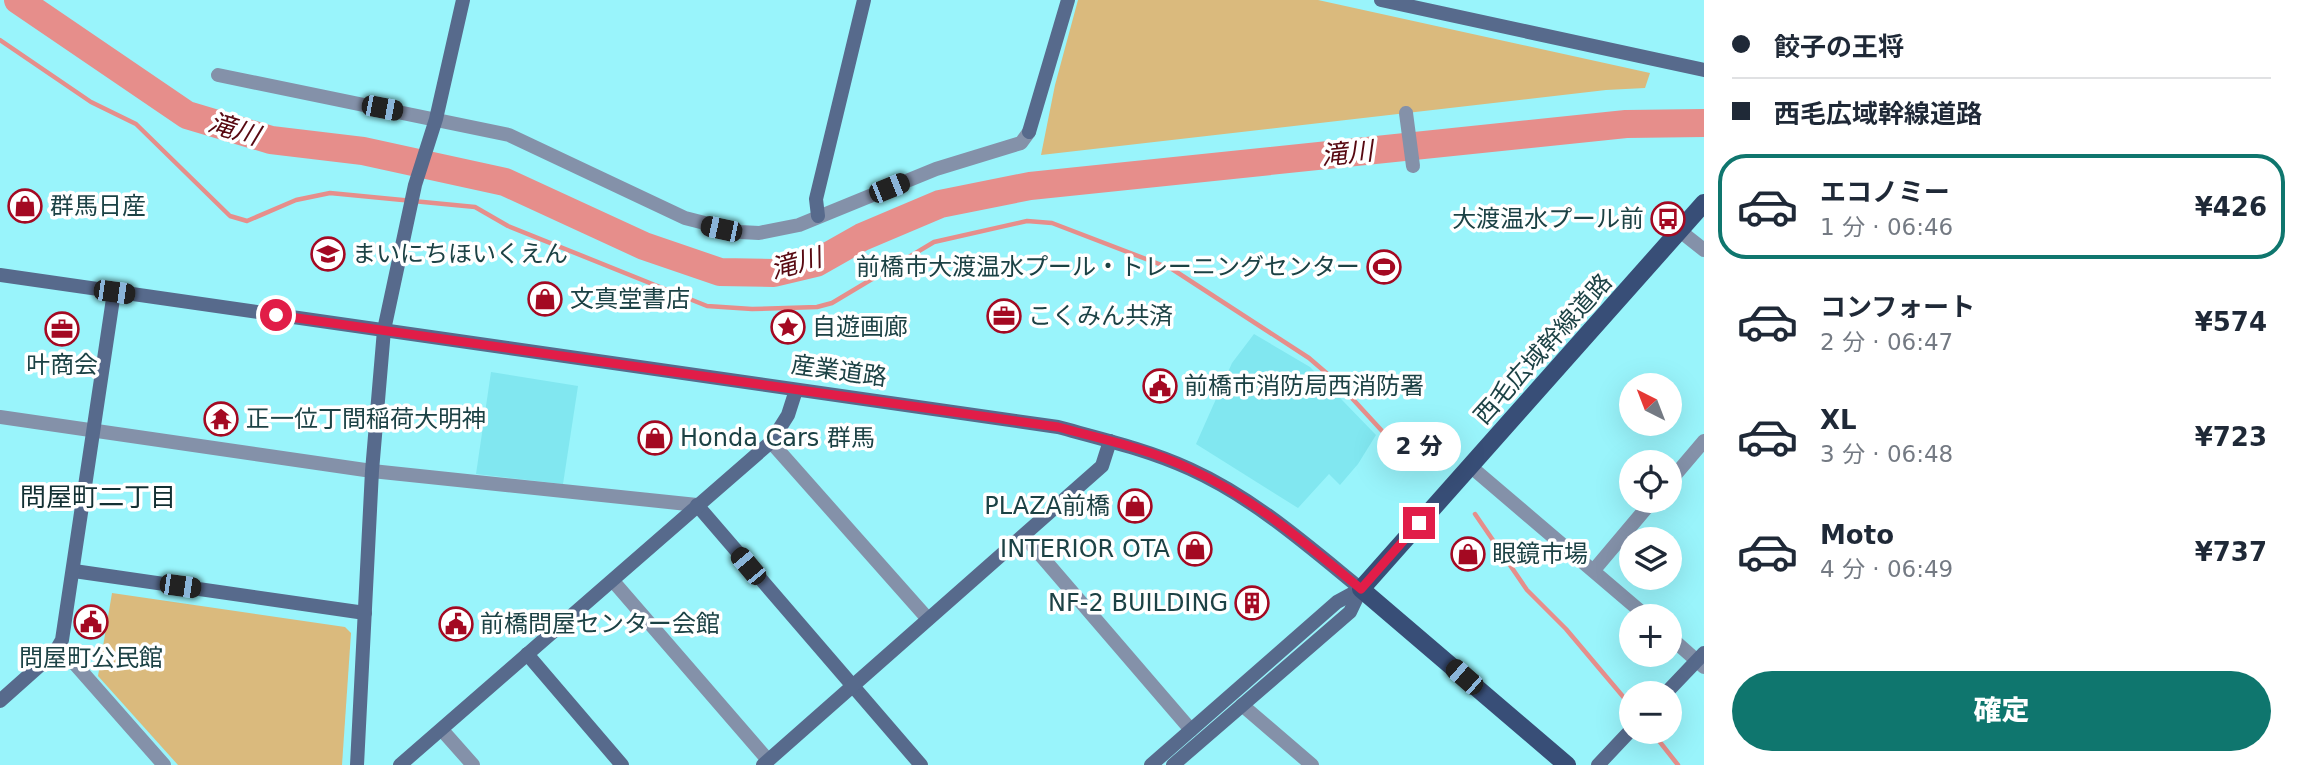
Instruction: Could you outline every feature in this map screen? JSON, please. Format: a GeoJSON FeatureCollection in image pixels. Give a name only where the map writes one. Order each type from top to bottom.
{"type":"FeatureCollection","features":[{"type":"Feature","properties":{"kind":"main road","name":"西毛広域幹線道路"},"geometry":{"type":"LineString","coordinates":[[1361,589],[1704,203]]}},
{"type":"Feature","properties":{"kind":"main road","name":"産業道路"},"geometry":{"type":"LineString","coordinates":[[1361,589],[1567,765]]}},
{"type":"Feature","properties":{"kind":"street"},"geometry":{"type":"LineString","coordinates":[[357,765],[372,471],[384,330],[415,185],[435,126],[463,0]]}},
{"type":"Feature","properties":{"kind":"street"},"geometry":{"type":"LineString","coordinates":[[818,216],[816,199],[864,0]]}},
{"type":"Feature","properties":{"kind":"street"},"geometry":{"type":"LineString","coordinates":[[218,75],[435,126],[509,135],[586,173],[704,225],[759,233],[799,225],[936,169],[1021,143],[1030,132],[1068,0]]}},
{"type":"Feature","properties":{"kind":"street"},"geometry":{"type":"LineString","coordinates":[[1381,0],[1704,70]]}},
{"type":"Feature","properties":{"kind":"street"},"geometry":{"type":"LineString","coordinates":[[1406,113],[1413,166]]}},
{"type":"Feature","properties":{"kind":"street"},"geometry":{"type":"LineString","coordinates":[[1680,231],[1704,250]]}},
{"type":"Feature","properties":{"kind":"street","name":"産業道路"},"geometry":{"type":"LineString","coordinates":[[0,275],[1058,427],[1110,441],[1189,468],[1246,499],[1361,589]]}},
{"type":"Feature","properties":{"kind":"street"},"geometry":{"type":"LineString","coordinates":[[0,701],[60,647],[74,571],[114,292]]}},
{"type":"Feature","properties":{"kind":"street"},"geometry":{"type":"LineString","coordinates":[[400,765],[771,442],[788,415],[796,390]]}},
{"type":"Feature","properties":{"kind":"street"},"geometry":{"type":"LineString","coordinates":[[0,417],[372,471],[697,505],[851,688],[921,765]]}},
{"type":"Feature","properties":{"kind":"street"},"geometry":{"type":"LineString","coordinates":[[612,581],[765,762],[1102,466],[1110,441]]}},
{"type":"Feature","properties":{"kind":"street"},"geometry":{"type":"LineString","coordinates":[[1682,467],[1704,441]]}},
{"type":"Feature","properties":{"kind":"street"},"geometry":{"type":"LineString","coordinates":[[771,442],[928,620]]}},
{"type":"Feature","properties":{"kind":"street"},"geometry":{"type":"LineString","coordinates":[[1470,466],[1632,604]]}},
{"type":"Feature","properties":{"kind":"street"},"geometry":{"type":"LineString","coordinates":[[1594,570],[1642,513]]}},
{"type":"Feature","properties":{"kind":"street"},"geometry":{"type":"LineString","coordinates":[[1024,536],[1191,730]]}},
{"type":"Feature","properties":{"kind":"street"},"geometry":{"type":"LineString","coordinates":[[74,571],[366,613]]}},
{"type":"Feature","properties":{"kind":"street","name":"西毛広域幹線道路"},"geometry":{"type":"LineString","coordinates":[[1173,765],[1350,612],[1361,589]]}},
{"type":"Feature","properties":{"kind":"street","name":"西毛広域幹線道路"},"geometry":{"type":"LineString","coordinates":[[1151,765],[1337,602],[1361,589]]}},
{"type":"Feature","properties":{"kind":"street"},"geometry":{"type":"LineString","coordinates":[[1679,681],[1702,660],[1682,646]]}},
{"type":"Feature","properties":{"kind":"street"},"geometry":{"type":"LineString","coordinates":[[60,647],[159,763]]}},
{"type":"Feature","properties":{"kind":"street"},"geometry":{"type":"LineString","coordinates":[[527,654],[622,765]]}},
{"type":"Feature","properties":{"kind":"street"},"geometry":{"type":"LineString","coordinates":[[1242,705],[1312,765]]}},
{"type":"Feature","properties":{"kind":"street"},"geometry":{"type":"LineString","coordinates":[[442,730],[473,765]]}},
{"type":"Feature","properties":{"kind":"street"},"geometry":{"type":"LineString","coordinates":[[1598,765],[1619,743]]}},
{"type":"Feature","properties":{"kind":"shaded area"},"geometry":{"type":"Polygon","coordinates":[[[1078,0],[1318,0],[1650,73],[1645,88],[1606,90],[1041,155],[1055,85],[1078,0]]]}},
{"type":"Feature","properties":{"kind":"shaded area"},"geometry":{"type":"Polygon","coordinates":[[[1254,334],[1310,367],[1376,435],[1358,464],[1340,485],[1329,474],[1298,508],[1196,444],[1232,363],[1254,334]]]}},
{"type":"Feature","properties":{"kind":"shaded area"},"geometry":{"type":"Polygon","coordinates":[[[491,372],[578,386],[563,484],[476,474],[491,372]]]}},
{"type":"Feature","properties":{"kind":"shaded area"},"geometry":{"type":"Polygon","coordinates":[[[112,593],[345,627],[351,633],[342,765],[178,765],[98,676],[112,593]]]}},
{"type":"Feature","properties":{"kind":"waterway","name":"滝川"},"geometry":{"type":"LineString","coordinates":[[18,0],[187,115],[271,140],[363,151],[505,182],[644,246],[720,272],[774,273],[816,263],[862,237],[940,204],[1030,186],[1626,124],[1704,123]]}},
{"type":"Feature","properties":{"kind":"waterway"},"geometry":{"type":"LineString","coordinates":[[0,40],[91,102],[136,124],[230,216],[247,221],[296,200],[330,193],[475,207],[508,226],[707,306],[752,309],[817,307],[832,303],[934,242],[1027,221],[1052,223],[1172,269],[1309,358],[1338,383],[1383,432],[1426,468]]}},
{"type":"Feature","properties":{"kind":"waterway"},"geometry":{"type":"LineString","coordinates":[[1475,514],[1527,590],[1566,629],[1619,692]]}},
{"type":"Feature","properties":{"kind":"waterway"},"geometry":{"type":"LineString","coordinates":[[1661,744],[1678,765]]}},
{"type":"Feature","properties":{"kind":"place","name":"群馬日産"},"geometry":{"type":"Point","coordinates":[25,206]}},
{"type":"Feature","properties":{"kind":"place","name":"大渡温水プール前"},"geometry":{"type":"Point","coordinates":[1668,219]}},
{"type":"Feature","properties":{"kind":"place","name":"まいにちほいくえん"},"geometry":{"type":"Point","coordinates":[328,254]}},
{"type":"Feature","properties":{"kind":"place","name":"前橋市大渡温水プール・トレーニングセンター"},"geometry":{"type":"Point","coordinates":[1384,267]}},
{"type":"Feature","properties":{"kind":"place","name":"文真堂書店"},"geometry":{"type":"Point","coordinates":[545,299]}},
{"type":"Feature","properties":{"kind":"place","name":"こくみん共済"},"geometry":{"type":"Point","coordinates":[1004,316]}},
{"type":"Feature","properties":{"kind":"place","name":"自遊画廊"},"geometry":{"type":"Point","coordinates":[788,327]}},
{"type":"Feature","properties":{"kind":"place","name":"叶商会"},"geometry":{"type":"Point","coordinates":[62,329]}},
{"type":"Feature","properties":{"kind":"place","name":"前橋市消防局西消防署"},"geometry":{"type":"Point","coordinates":[1160,386]}},
{"type":"Feature","properties":{"kind":"place","name":"正一位丁間稲荷大明神"},"geometry":{"type":"Point","coordinates":[221,419]}},
{"type":"Feature","properties":{"kind":"place","name":"Honda Cars 群馬"},"geometry":{"type":"Point","coordinates":[655,438]}},
{"type":"Feature","properties":{"kind":"place","name":"PLAZA前橋"},"geometry":{"type":"Point","coordinates":[1135,506]}},
{"type":"Feature","properties":{"kind":"place","name":"INTERIOR OTA"},"geometry":{"type":"Point","coordinates":[1195,549]}},
{"type":"Feature","properties":{"kind":"place","name":"眼鏡市場"},"geometry":{"type":"Point","coordinates":[1468,554]}},
{"type":"Feature","properties":{"kind":"place","name":"NF-2 BUILDING"},"geometry":{"type":"Point","coordinates":[1252,603]}},
{"type":"Feature","properties":{"kind":"place","name":"問屋町公民館"},"geometry":{"type":"Point","coordinates":[91,622]}},
{"type":"Feature","properties":{"kind":"place","name":"前橋問屋センター会館"},"geometry":{"type":"Point","coordinates":[456,624]}},
{"type":"Feature","properties":{"kind":"district","name":"問屋町二丁目"},"geometry":{"type":"Point","coordinates":[98,497]}},
{"type":"Feature","properties":{"kind":"route"},"geometry":{"type":"LineString","coordinates":[[276,315],[1058,427],[1110,441],[1189,468],[1246,499],[1292,532],[1361,589],[1419,523]]}}]}
